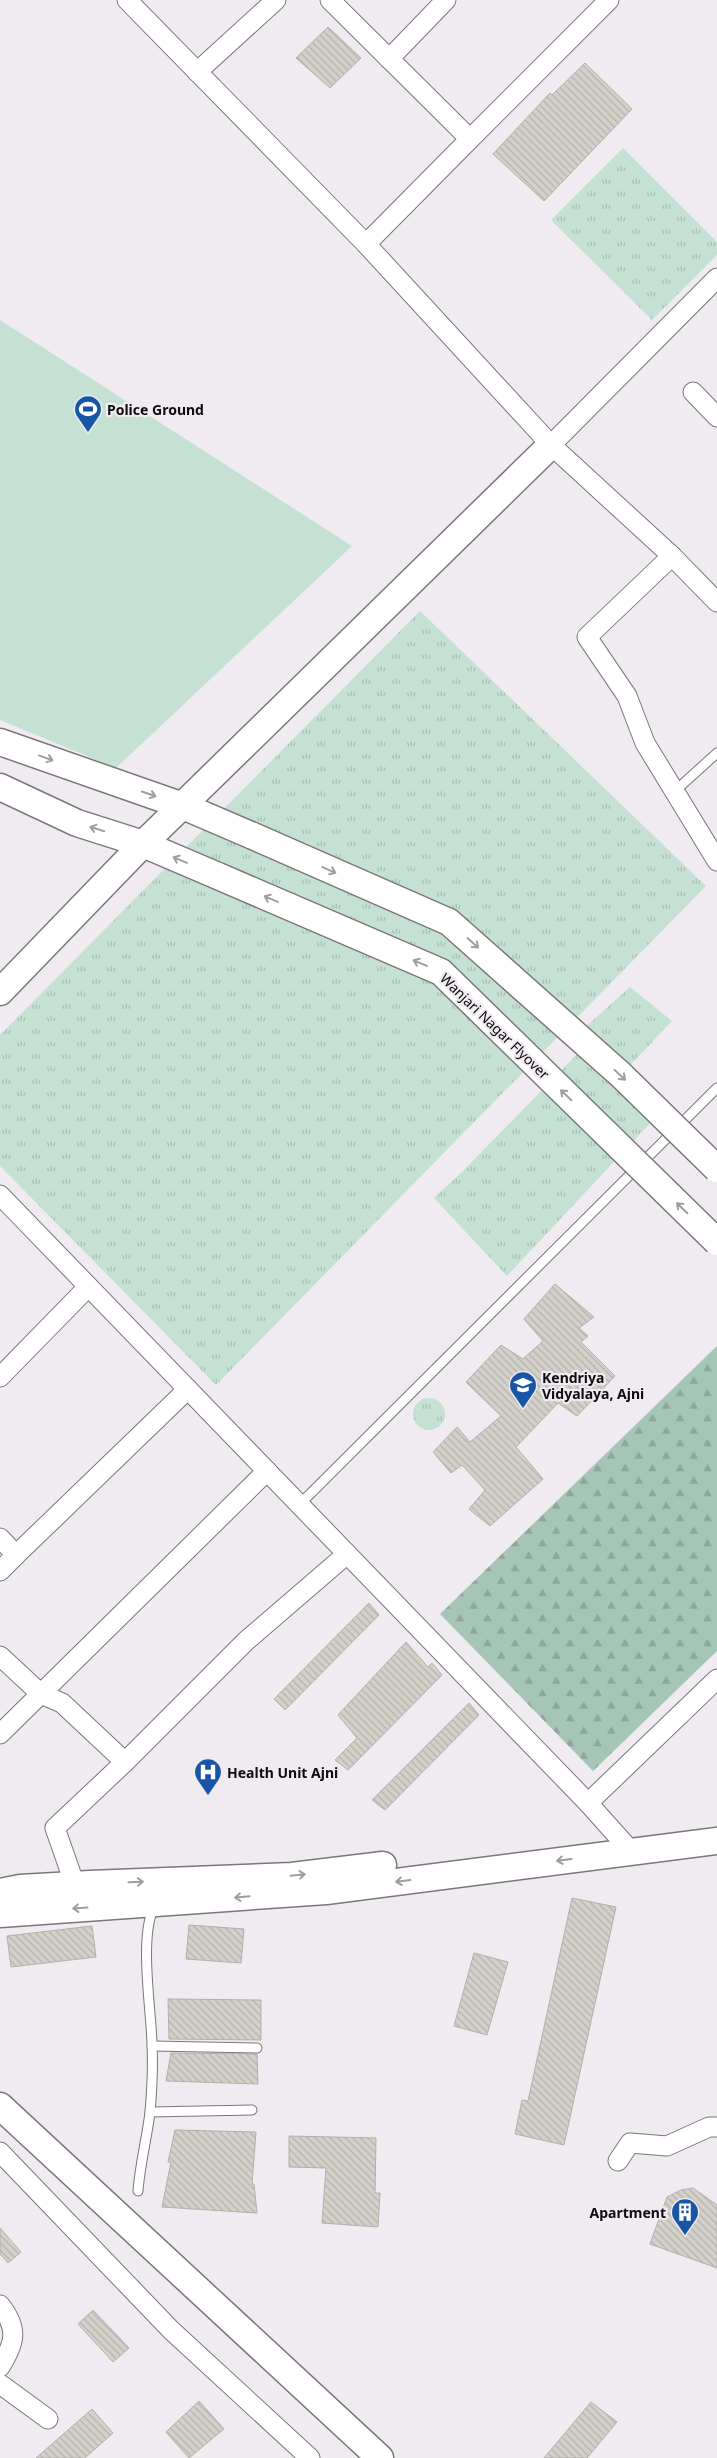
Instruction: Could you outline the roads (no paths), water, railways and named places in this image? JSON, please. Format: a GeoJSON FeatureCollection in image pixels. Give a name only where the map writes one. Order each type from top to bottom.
{"type":"FeatureCollection","features":[{"type":"Feature","properties":{"kind":"main road"},"geometry":{"type":"LineString","coordinates":[[3,984],[143,844],[551,445]]}},
{"type":"Feature","properties":{"kind":"main road"},"geometry":{"type":"LineString","coordinates":[[0,742],[183,806],[449,922],[621,1075],[717,1169]]}},
{"type":"Feature","properties":{"kind":"main road","name":"Wanjari Nagar Flyover"},"geometry":{"type":"LineString","coordinates":[[0,787],[77,822],[143,844],[441,972],[717,1242]]}},
{"type":"Feature","properties":{"kind":"main road"},"geometry":{"type":"LineString","coordinates":[[0,1914],[326,1891],[625,1844],[717,1823]]}},
{"type":"Feature","properties":{"kind":"main road"},"geometry":{"type":"LineString","coordinates":[[0,1892],[20,1888],[292,1876],[625,1844],[717,1841]]}},
{"type":"Feature","properties":{"kind":"main road"},"geometry":{"type":"LineString","coordinates":[[0,2106],[380,2458]]}},
{"type":"Feature","properties":{"kind":"street"},"geometry":{"type":"LineString","coordinates":[[127,0],[366,244],[551,445],[672,556],[717,602]]}},
{"type":"Feature","properties":{"kind":"street"},"geometry":{"type":"LineString","coordinates":[[197,72],[276,0]]}},
{"type":"Feature","properties":{"kind":"street"},"geometry":{"type":"LineString","coordinates":[[330,0],[470,139]]}},
{"type":"Feature","properties":{"kind":"street"},"geometry":{"type":"LineString","coordinates":[[389,59],[446,0]]}},
{"type":"Feature","properties":{"kind":"street"},"geometry":{"type":"LineString","coordinates":[[366,244],[602,2]]}},
{"type":"Feature","properties":{"kind":"street"},"geometry":{"type":"LineString","coordinates":[[551,445],[717,278]]}},
{"type":"Feature","properties":{"kind":"street"},"geometry":{"type":"LineString","coordinates":[[693,392],[717,417]]}},
{"type":"Feature","properties":{"kind":"street"},"geometry":{"type":"LineString","coordinates":[[672,556],[587,637],[627,696],[645,743],[717,861]]}},
{"type":"Feature","properties":{"kind":"street"},"geometry":{"type":"LineString","coordinates":[[3,1203],[188,1389],[588,1803],[625,1844]]}},
{"type":"Feature","properties":{"kind":"street"},"geometry":{"type":"LineString","coordinates":[[0,1377],[88,1287]]}},
{"type":"Feature","properties":{"kind":"street"},"geometry":{"type":"LineString","coordinates":[[0,1571],[188,1389]]}},
{"type":"Feature","properties":{"kind":"street"},"geometry":{"type":"LineString","coordinates":[[0,1734],[267,1471]]}},
{"type":"Feature","properties":{"kind":"street"},"geometry":{"type":"LineString","coordinates":[[0,1538],[16,1555]]}},
{"type":"Feature","properties":{"kind":"street"},"geometry":{"type":"LineString","coordinates":[[75,1885],[55,1828],[125,1762],[246,1641],[346,1554]]}},
{"type":"Feature","properties":{"kind":"street"},"geometry":{"type":"LineString","coordinates":[[0,1656],[41,1694],[62,1703],[125,1762]]}},
{"type":"Feature","properties":{"kind":"street"},"geometry":{"type":"LineString","coordinates":[[588,1803],[717,1679]]}},
{"type":"Feature","properties":{"kind":"street"},"geometry":{"type":"LineString","coordinates":[[618,2161],[630,2143],[667,2146],[709,2128],[717,2127]]}},
{"type":"Feature","properties":{"kind":"street"},"geometry":{"type":"LineString","coordinates":[[0,2152],[171,2330],[310,2458]]}},
{"type":"Feature","properties":{"kind":"street"},"geometry":{"type":"LineString","coordinates":[[0,2305],[10,2318],[14,2337],[10,2351],[0,2367]]}},
{"type":"Feature","properties":{"kind":"street"},"geometry":{"type":"LineString","coordinates":[[0,2384],[48,2419]]}},
{"type":"Feature","properties":{"kind":"lane"},"geometry":{"type":"LineString","coordinates":[[675,791],[717,753]]}},
{"type":"Feature","properties":{"kind":"lane"},"geometry":{"type":"LineString","coordinates":[[299,1505],[717,1088]]}},
{"type":"Feature","properties":{"kind":"lane"},"geometry":{"type":"LineString","coordinates":[[138,2191],[140,2160],[150,2112],[152,2046],[148,1960],[149,1917],[155,1904]]}},
{"type":"Feature","properties":{"kind":"lane"},"geometry":{"type":"LineString","coordinates":[[152,2046],[257,2048]]}},
{"type":"Feature","properties":{"kind":"lane"},"geometry":{"type":"LineString","coordinates":[[150,2112],[252,2110]]}},
{"type":"Feature","properties":{"kind":"place","name":"Police Ground"},"geometry":{"type":"Point","coordinates":[88,433]}},
{"type":"Feature","properties":{"kind":"place","name":"Kendriya Vidyalaya, Ajni"},"geometry":{"type":"Point","coordinates":[523,1409]}},
{"type":"Feature","properties":{"kind":"place","name":"Health Unit Ajni"},"geometry":{"type":"Point","coordinates":[208,1796]}},
{"type":"Feature","properties":{"kind":"place","name":"Apartment"},"geometry":{"type":"Point","coordinates":[685,2236]}}]}
